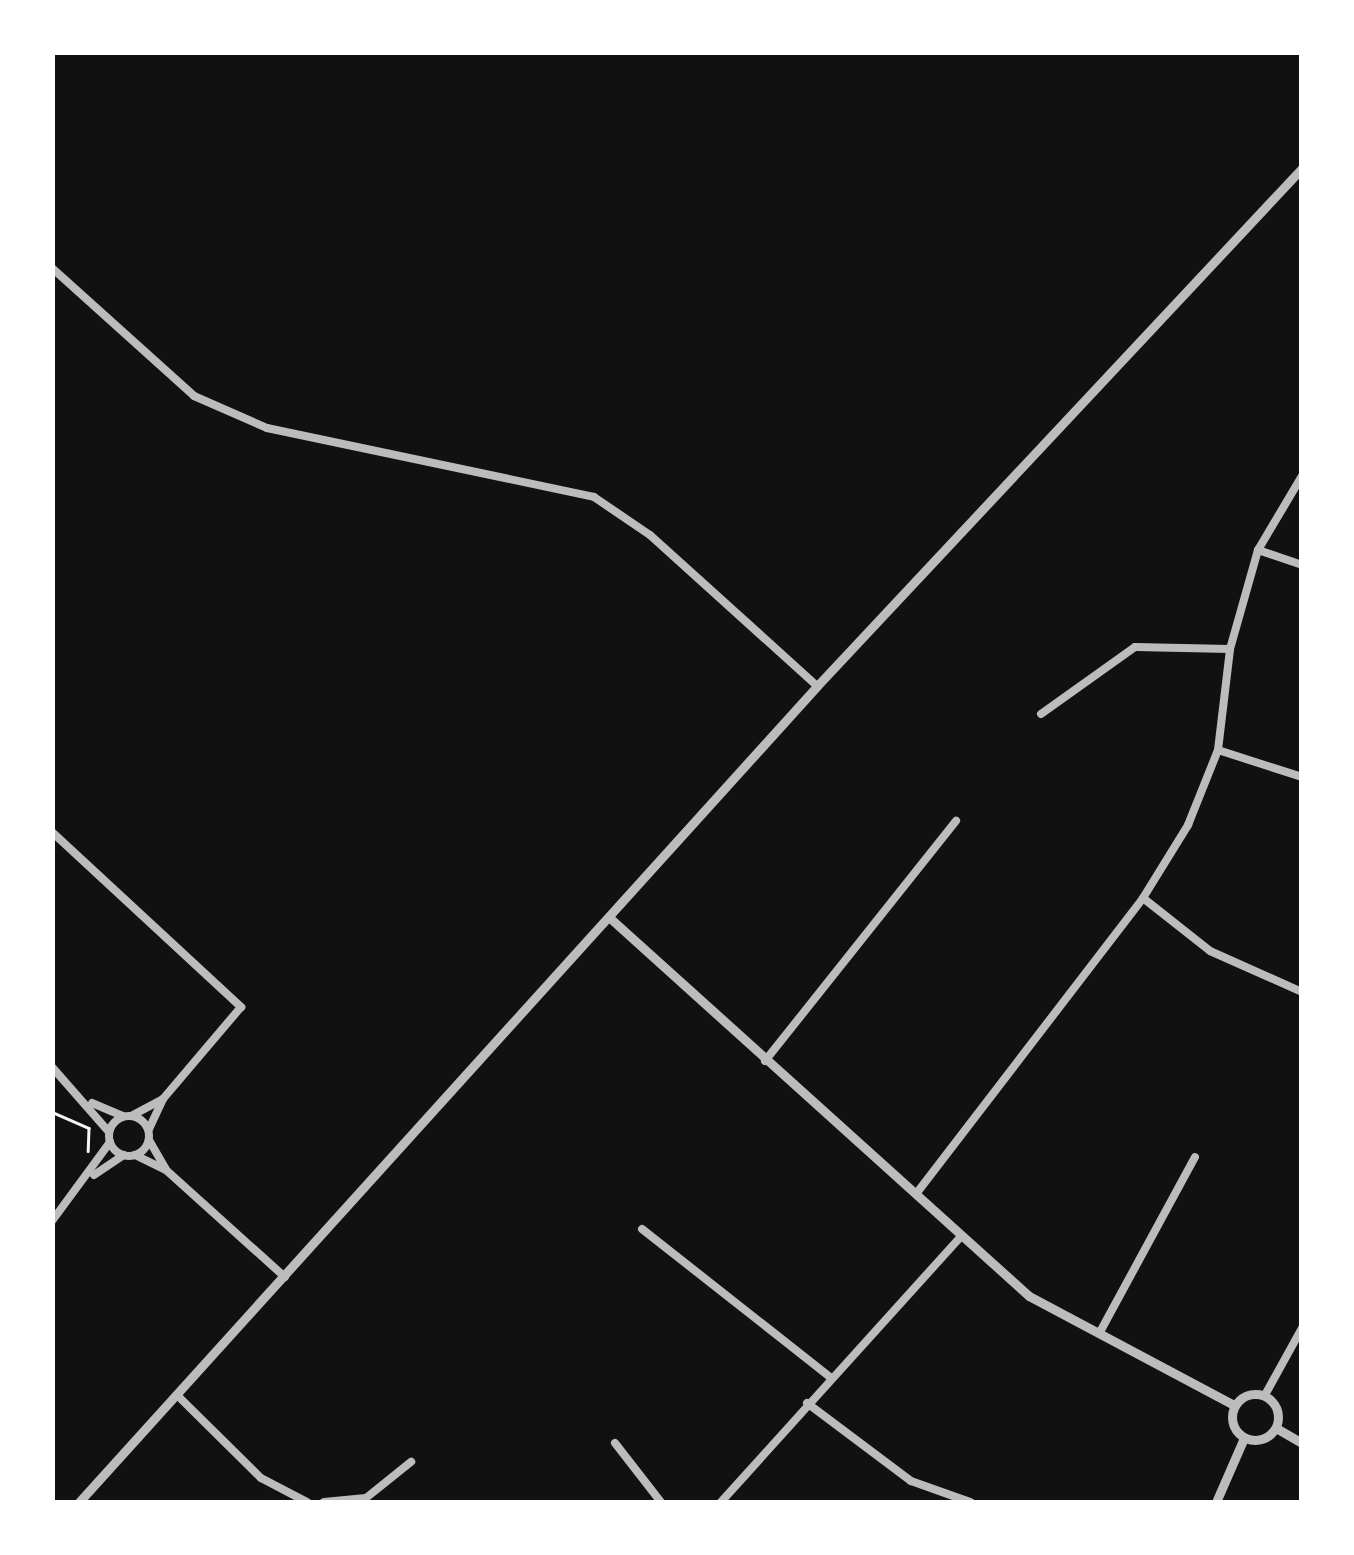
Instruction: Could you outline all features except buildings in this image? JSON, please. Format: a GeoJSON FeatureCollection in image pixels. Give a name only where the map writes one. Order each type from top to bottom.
{"type":"FeatureCollection","features":[{"type":"Feature","properties":{"kind":"street"},"geometry":{"type":"LineString","coordinates":[[79,1502],[610,920],[817,686],[1302,168]]}},
{"type":"Feature","properties":{"kind":"street"},"geometry":{"type":"LineString","coordinates":[[52,268],[194,396],[267,428],[594,497],[650,535],[817,686]]}},
{"type":"Feature","properties":{"kind":"street"},"geometry":{"type":"LineString","coordinates":[[916,1194],[1143,898],[1218,750],[1230,650],[1258,550],[1302,476]]}},
{"type":"Feature","properties":{"kind":"street"},"geometry":{"type":"LineString","coordinates":[[1258,550],[1302,565]]}},
{"type":"Feature","properties":{"kind":"street"},"geometry":{"type":"LineString","coordinates":[[1041,714],[1134,647],[1230,650]]}},
{"type":"Feature","properties":{"kind":"street"},"geometry":{"type":"LineString","coordinates":[[1218,750],[1302,777]]}},
{"type":"Feature","properties":{"kind":"street"},"geometry":{"type":"LineString","coordinates":[[764,1061],[956,822]]}},
{"type":"Feature","properties":{"kind":"street"},"geometry":{"type":"LineString","coordinates":[[52,832],[240,1007],[163,1098],[149,1129],[149,1140],[166,1170],[285,1277]]}},
{"type":"Feature","properties":{"kind":"street"},"geometry":{"type":"LineString","coordinates":[[1143,898],[1210,951],[1302,992]]}},
{"type":"Feature","properties":{"kind":"street"},"geometry":{"type":"LineString","coordinates":[[610,920],[916,1194],[959,1238],[1029,1296],[1234,1406],[1265,1395],[1302,1328]]}},
{"type":"Feature","properties":{"kind":"street"},"geometry":{"type":"LineString","coordinates":[[52,1067],[92,1103],[122,1116],[133,1116],[163,1098]]}},
{"type":"Feature","properties":{"kind":"street"},"geometry":{"type":"LineString","coordinates":[[92,1103],[110,1137],[130,1155],[166,1170]]}},
{"type":"Feature","properties":{"kind":"street"},"geometry":{"type":"LineString","coordinates":[[52,1220],[94,1174],[122,1116]]}},
{"type":"Feature","properties":{"kind":"street"},"geometry":{"type":"LineString","coordinates":[[133,1116],[149,1129]]}},
{"type":"Feature","properties":{"kind":"street"},"geometry":{"type":"LineString","coordinates":[[94,1174],[149,1140]]}},
{"type":"Feature","properties":{"kind":"street"},"geometry":{"type":"LineString","coordinates":[[1100,1332],[1194,1157]]}},
{"type":"Feature","properties":{"kind":"street"},"geometry":{"type":"LineString","coordinates":[[642,1229],[830,1377]]}},
{"type":"Feature","properties":{"kind":"street"},"geometry":{"type":"LineString","coordinates":[[721,1502],[959,1238]]}},
{"type":"Feature","properties":{"kind":"street"},"geometry":{"type":"LineString","coordinates":[[177,1395],[262,1478],[307,1502]]}},
{"type":"Feature","properties":{"kind":"street"},"geometry":{"type":"LineString","coordinates":[[1265,1395],[1276,1428],[1302,1442]]}},
{"type":"Feature","properties":{"kind":"street"},"geometry":{"type":"LineString","coordinates":[[807,1403],[911,1482],[970,1502]]}},
{"type":"Feature","properties":{"kind":"street"},"geometry":{"type":"LineString","coordinates":[[1234,1406],[1232,1424],[1244,1438]]}},
{"type":"Feature","properties":{"kind":"street"},"geometry":{"type":"LineString","coordinates":[[1216,1502],[1244,1438],[1276,1428]]}},
{"type":"Feature","properties":{"kind":"street"},"geometry":{"type":"LineString","coordinates":[[615,1442],[662,1502]]}},
{"type":"Feature","properties":{"kind":"street"},"geometry":{"type":"LineString","coordinates":[[324,1502],[366,1498],[411,1462]]}},
{"type":"Feature","properties":{"kind":"path"},"geometry":{"type":"LineString","coordinates":[[52,1112],[89,1128],[94,1174]]}}]}
